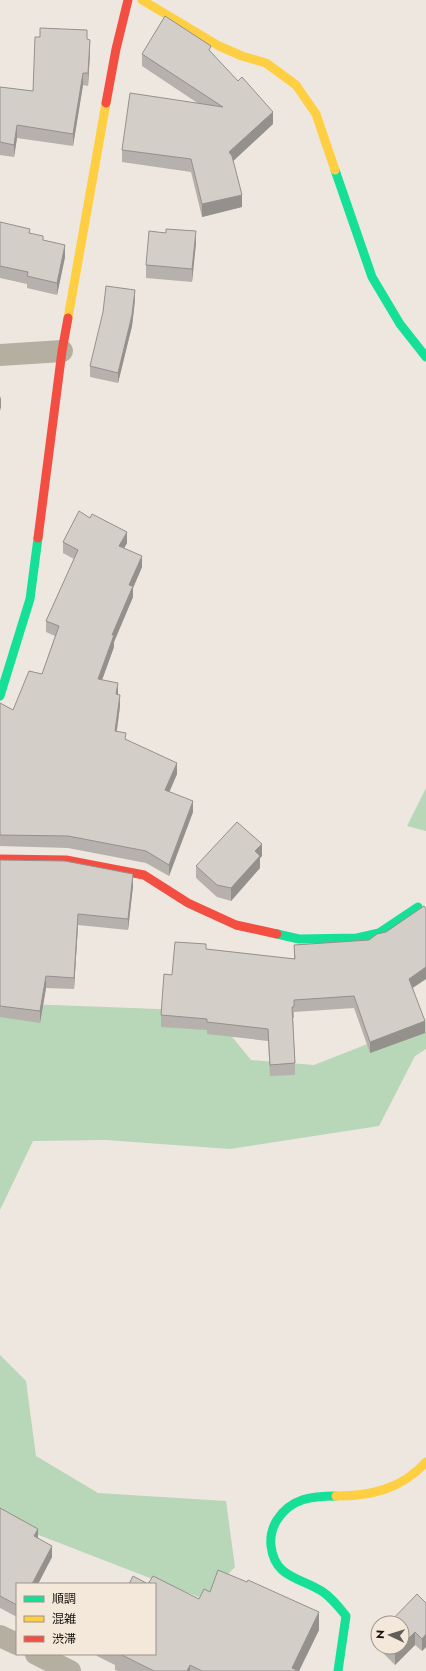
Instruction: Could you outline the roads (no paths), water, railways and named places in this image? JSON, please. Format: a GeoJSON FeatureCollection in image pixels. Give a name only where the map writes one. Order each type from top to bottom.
{"type":"FeatureCollection","features":[{"type":"Feature","properties":{"kind":"street"},"geometry":{"type":"LineString","coordinates":[[0,696],[30,599],[62,351],[116,49],[128,0]]}},
{"type":"Feature","properties":{"kind":"street"},"geometry":{"type":"LineString","coordinates":[[142,0],[219,46],[242,56],[266,63],[296,85],[316,114],[372,277],[400,324],[426,357]]}},
{"type":"Feature","properties":{"kind":"street"},"geometry":{"type":"LineString","coordinates":[[0,356],[62,351]]}},
{"type":"Feature","properties":{"kind":"street"},"geometry":{"type":"LineString","coordinates":[[0,860],[66,860],[144,875],[188,902],[236,925],[298,939],[357,938],[379,933],[418,906]]}},
{"type":"Feature","properties":{"kind":"street"},"geometry":{"type":"LineString","coordinates":[[338,1671],[346,1616],[334,1601],[322,1591],[288,1577],[277,1565],[270,1547],[271,1530],[279,1515],[287,1507],[303,1499],[317,1495],[353,1496],[383,1490],[400,1484],[415,1475],[426,1462]]}},
{"type":"Feature","properties":{"kind":"street"},"geometry":{"type":"LineString","coordinates":[[0,1636],[16,1644]]}},
{"type":"Feature","properties":{"kind":"street"},"geometry":{"type":"LineString","coordinates":[[38,1655],[70,1671]]}}]}
